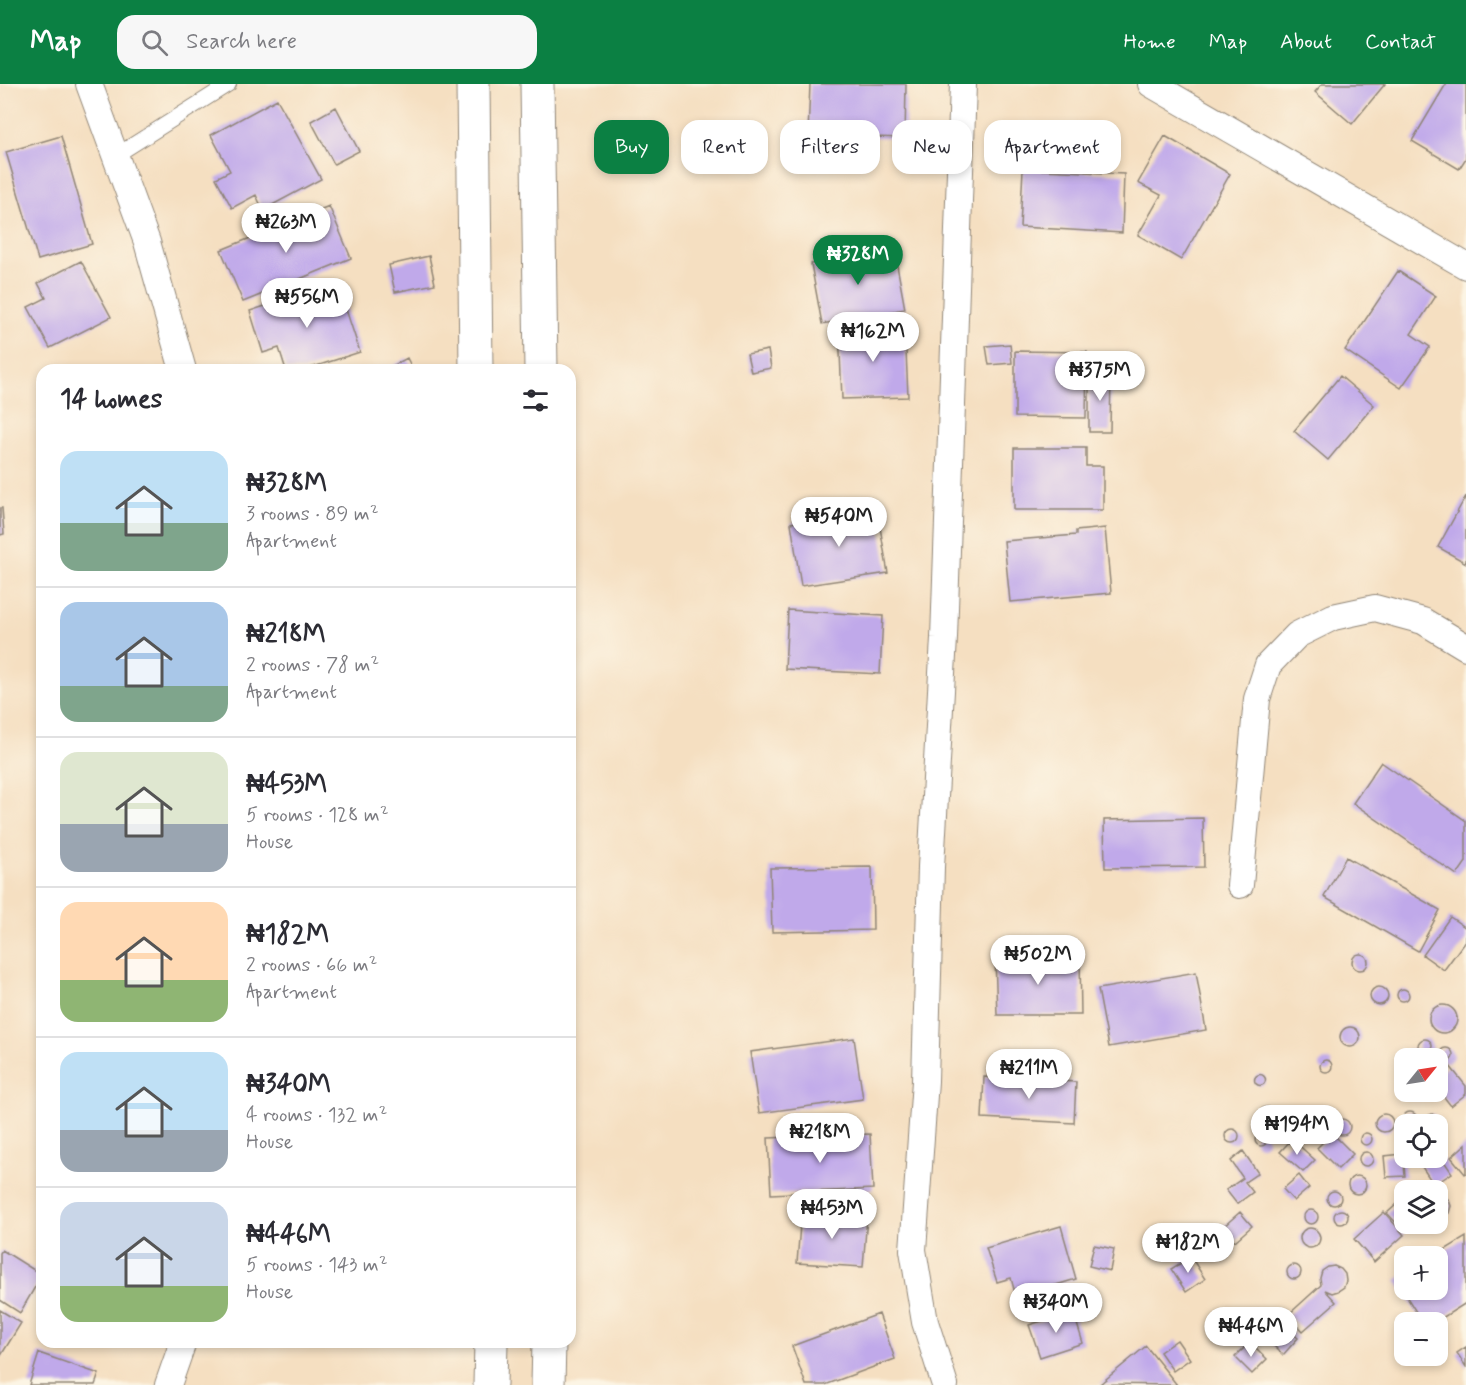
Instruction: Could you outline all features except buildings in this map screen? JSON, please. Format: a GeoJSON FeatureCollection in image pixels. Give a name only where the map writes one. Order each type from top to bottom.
{"type":"FeatureCollection","features":[{"type":"Feature","properties":{"kind":"main road"},"geometry":{"type":"LineString","coordinates":[[473,84],[476,364]]}},
{"type":"Feature","properties":{"kind":"main road"},"geometry":{"type":"LineString","coordinates":[[537,84],[541,364]]}},
{"type":"Feature","properties":{"kind":"main road"},"geometry":{"type":"LineString","coordinates":[[490,1385],[491,1348]]}},
{"type":"Feature","properties":{"kind":"main road"},"geometry":{"type":"LineString","coordinates":[[548,1385],[549,1348]]}},
{"type":"Feature","properties":{"kind":"street"},"geometry":{"type":"LineString","coordinates":[[89,84],[147,242],[181,364]]}},
{"type":"Feature","properties":{"kind":"street"},"geometry":{"type":"LineString","coordinates":[[945,1385],[925,1322],[913,1250],[925,1081],[931,867],[944,638],[963,84]]}},
{"type":"Feature","properties":{"kind":"street"},"geometry":{"type":"LineString","coordinates":[[1150,84],[1466,266]]}},
{"type":"Feature","properties":{"kind":"street"},"geometry":{"type":"LineString","coordinates":[[1240,885],[1257,699],[1268,665],[1297,635],[1333,617],[1375,608],[1423,621],[1466,647]]}},
{"type":"Feature","properties":{"kind":"street"},"geometry":{"type":"LineString","coordinates":[[168,1385],[181,1348]]}},
{"type":"Feature","properties":{"kind":"lane"},"geometry":{"type":"LineString","coordinates":[[116,156],[229,84]]}}]}
